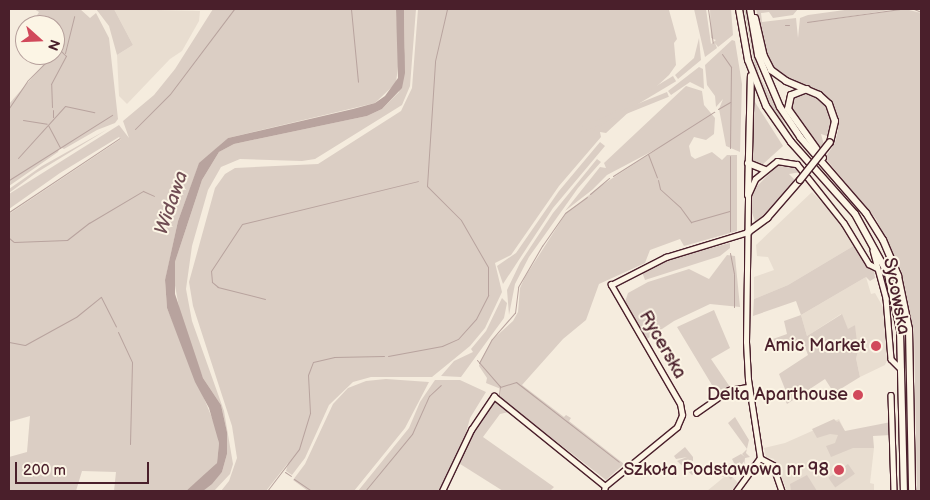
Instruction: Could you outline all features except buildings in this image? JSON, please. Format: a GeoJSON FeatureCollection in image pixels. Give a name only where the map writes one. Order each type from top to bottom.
{"type":"FeatureCollection","features":[{"type":"Feature","properties":{"kind":"main road"},"geometry":{"type":"LineString","coordinates":[[739,9],[751,70],[748,195]]}},
{"type":"Feature","properties":{"kind":"main road"},"geometry":{"type":"LineString","coordinates":[[748,232],[760,225],[800,180],[830,142],[835,128],[833,112],[825,100],[809,90],[786,81],[771,70],[760,41],[752,9]]}},
{"type":"Feature","properties":{"kind":"main road"},"geometry":{"type":"LineString","coordinates":[[752,9],[756,50],[773,94],[800,137],[859,204],[883,240],[904,297],[910,341],[912,491]]}},
{"type":"Feature","properties":{"kind":"main road"},"geometry":{"type":"LineString","coordinates":[[751,70],[776,123],[849,206],[871,239],[895,298],[902,370],[904,491]]}},
{"type":"Feature","properties":{"kind":"main road"},"geometry":{"type":"LineString","coordinates":[[809,90],[793,92],[788,109],[835,176]]}},
{"type":"Feature","properties":{"kind":"main road"},"geometry":{"type":"LineString","coordinates":[[748,164],[765,170]]}},
{"type":"Feature","properties":{"kind":"street"},"geometry":{"type":"LineString","coordinates":[[736,491],[760,458],[748,387],[748,195],[754,182],[765,170],[780,160],[797,164],[869,264],[877,268]]}},
{"type":"Feature","properties":{"kind":"street"},"geometry":{"type":"LineString","coordinates":[[748,220],[754,225],[760,225]]}},
{"type":"Feature","properties":{"kind":"street","name":"Rycerska"},"geometry":{"type":"LineString","coordinates":[[604,488],[681,422],[680,404],[611,285],[666,257],[748,232]]}},
{"type":"Feature","properties":{"kind":"street","name":"Sycowska"},"geometry":{"type":"LineString","coordinates":[[871,239],[888,313],[891,359],[902,370]]}},
{"type":"Feature","properties":{"kind":"street"},"geometry":{"type":"LineString","coordinates":[[696,413],[729,390],[748,387]]}},
{"type":"Feature","properties":{"kind":"street"},"geometry":{"type":"LineString","coordinates":[[891,395],[894,491]]}},
{"type":"Feature","properties":{"kind":"street"},"geometry":{"type":"LineString","coordinates":[[442,491],[472,430],[494,396],[604,488]]}},
{"type":"Feature","properties":{"kind":"street"},"geometry":{"type":"LineString","coordinates":[[760,458],[773,465],[782,491]]}},
{"type":"Feature","properties":{"kind":"shaded area"},"geometry":{"type":"Polygon","coordinates":[[[34,9],[80,9],[90,18],[96,13],[109,38],[118,119],[115,123],[97,130],[64,149],[60,147],[58,152],[9,186],[9,104],[43,65],[65,65],[65,15],[37,15],[39,12],[34,9]]]}},
{"type":"Feature","properties":{"kind":"shaded area"},"geometry":{"type":"Polygon","coordinates":[[[96,9],[114,9],[133,45],[117,55],[109,26],[96,9]]]}},
{"type":"Feature","properties":{"kind":"shaded area"},"geometry":{"type":"Polygon","coordinates":[[[114,9],[200,11],[199,21],[182,51],[170,59],[127,104],[119,96],[117,55],[133,45],[114,9]]]}},
{"type":"Feature","properties":{"kind":"shaded area"},"geometry":{"type":"Polygon","coordinates":[[[213,9],[396,9],[399,58],[396,83],[375,103],[228,138],[199,164],[178,221],[165,281],[167,308],[217,430],[219,443],[217,463],[213,468],[186,491],[114,491],[116,472],[82,471],[76,491],[9,491],[9,457],[27,452],[30,416],[9,422],[9,214],[121,139],[119,137],[60,173],[9,209],[9,194],[119,125],[129,138],[123,121],[154,95],[175,69],[213,9]]]}},
{"type":"Feature","properties":{"kind":"shaded area"},"geometry":{"type":"Polygon","coordinates":[[[396,9],[404,9],[405,73],[402,88],[382,109],[367,116],[234,144],[219,152],[202,180],[175,262],[175,294],[203,378],[221,405],[227,432],[227,454],[222,472],[212,484],[203,491],[186,491],[217,463],[219,443],[209,408],[195,382],[167,308],[165,280],[178,221],[199,163],[228,138],[353,109],[375,103],[385,96],[398,78],[396,9]]]}},
{"type":"Feature","properties":{"kind":"shaded area"},"geometry":{"type":"Polygon","coordinates":[[[404,9],[416,9],[410,86],[402,105],[315,159],[302,161],[240,159],[221,167],[208,190],[192,246],[186,289],[192,321],[224,411],[233,464],[230,474],[214,491],[203,491],[222,472],[227,454],[227,432],[221,405],[203,378],[182,324],[174,280],[175,262],[202,180],[219,152],[234,144],[367,116],[382,109],[399,92],[405,48],[404,9]]]}},
{"type":"Feature","properties":{"kind":"shaded area"},"geometry":{"type":"Polygon","coordinates":[[[418,9],[674,9],[669,10],[677,39],[674,43],[676,65],[669,75],[606,133],[600,132],[601,137],[559,186],[511,255],[495,263],[502,292],[485,328],[470,346],[432,377],[371,377],[353,382],[329,405],[305,458],[292,475],[286,471],[288,463],[266,491],[221,491],[229,481],[237,458],[232,426],[193,306],[189,282],[215,188],[225,174],[235,168],[318,164],[401,111],[412,88],[418,9]]]}},
{"type":"Feature","properties":{"kind":"shaded area"},"geometry":{"type":"Polygon","coordinates":[[[694,9],[706,9],[711,44],[716,40],[711,38],[710,9],[731,9],[733,35],[718,47],[715,43],[717,48],[705,57],[694,9]]]}},
{"type":"Feature","properties":{"kind":"shaded area"},"geometry":{"type":"Polygon","coordinates":[[[744,9],[746,9],[759,75],[789,132],[771,106],[756,72],[744,9]]]}},
{"type":"Feature","properties":{"kind":"shaded area"},"geometry":{"type":"Polygon","coordinates":[[[756,9],[798,9],[793,15],[773,18],[769,12],[761,13],[762,22],[796,18],[798,38],[800,18],[808,15],[852,9],[896,9],[807,23],[905,9],[921,13],[921,491],[917,491],[914,332],[901,270],[876,219],[825,158],[835,143],[838,130],[838,119],[831,103],[822,93],[780,77],[769,63],[756,9]]]}},
{"type":"Feature","properties":{"kind":"shaded area"},"geometry":{"type":"Polygon","coordinates":[[[699,38],[701,60],[678,79],[675,75],[694,58],[699,38]]]}},
{"type":"Feature","properties":{"kind":"shaded area"},"geometry":{"type":"Polygon","coordinates":[[[732,40],[735,41],[742,84],[740,152],[726,146],[719,109],[723,99],[716,107],[715,96],[707,85],[705,65],[732,40]]]}},
{"type":"Feature","properties":{"kind":"shaded area"},"geometry":{"type":"Polygon","coordinates":[[[699,67],[703,69],[704,89],[690,82],[671,95],[668,91],[699,67]]]}},
{"type":"Feature","properties":{"kind":"shaded area"},"geometry":{"type":"Polygon","coordinates":[[[673,76],[676,81],[594,131],[591,125],[673,76]]]}},
{"type":"Feature","properties":{"kind":"shaded area"},"geometry":{"type":"Polygon","coordinates":[[[686,86],[702,91],[704,105],[715,118],[714,134],[706,140],[694,137],[689,146],[691,156],[695,159],[712,152],[722,160],[727,155],[737,155],[737,231],[684,246],[680,239],[650,250],[645,263],[599,284],[586,320],[563,339],[522,385],[564,417],[566,415],[571,418],[569,421],[624,464],[606,480],[500,398],[501,389],[486,383],[487,378],[479,366],[492,340],[513,321],[518,312],[520,288],[525,277],[566,213],[602,185],[662,146],[607,175],[592,190],[565,211],[600,167],[606,168],[604,163],[686,86]]]}},
{"type":"Feature","properties":{"kind":"shaded area"},"geometry":{"type":"Polygon","coordinates":[[[667,92],[669,97],[581,132],[579,128],[667,92]]]}},
{"type":"Feature","properties":{"kind":"shaded area"},"geometry":{"type":"Polygon","coordinates":[[[807,92],[823,103],[831,117],[830,137],[821,134],[824,145],[820,150],[790,108],[792,97],[807,92]]]}},
{"type":"Feature","properties":{"kind":"shaded area"},"geometry":{"type":"Polygon","coordinates":[[[753,99],[783,146],[761,166],[752,160],[753,99]]]}},
{"type":"Feature","properties":{"kind":"shaded area"},"geometry":{"type":"Polygon","coordinates":[[[108,129],[36,173],[9,193],[9,189],[42,166],[108,129]]]}},
{"type":"Feature","properties":{"kind":"shaded area"},"geometry":{"type":"Polygon","coordinates":[[[600,142],[605,146],[553,208],[503,284],[497,266],[516,253],[559,191],[600,142]]]}},
{"type":"Feature","properties":{"kind":"shaded area"},"geometry":{"type":"Polygon","coordinates":[[[597,159],[601,162],[578,188],[529,257],[515,284],[509,315],[507,290],[520,263],[553,213],[597,159]]]}},
{"type":"Feature","properties":{"kind":"shaded area"},"geometry":{"type":"Polygon","coordinates":[[[780,163],[795,165],[801,172],[789,174],[794,179],[793,184],[763,218],[755,221],[751,210],[753,190],[780,163]]]}},
{"type":"Feature","properties":{"kind":"shaded area"},"geometry":{"type":"Polygon","coordinates":[[[812,192],[836,217],[855,245],[788,285],[754,299],[754,277],[774,270],[768,257],[757,256],[756,245],[812,192]]]}},
{"type":"Feature","properties":{"kind":"shaded area"},"geometry":{"type":"Polygon","coordinates":[[[730,243],[730,248],[720,256],[645,280],[642,272],[680,256],[730,243]]]}},
{"type":"Feature","properties":{"kind":"shaded area"},"geometry":{"type":"Polygon","coordinates":[[[855,245],[867,266],[874,269],[875,278],[870,281],[866,277],[801,315],[796,301],[753,316],[754,299],[788,285],[855,245]]]}},
{"type":"Feature","properties":{"kind":"shaded area"},"geometry":{"type":"Polygon","coordinates":[[[727,255],[735,256],[740,307],[710,304],[674,321],[647,339],[625,302],[628,293],[648,282],[689,269],[709,279],[727,255]]]}},
{"type":"Feature","properties":{"kind":"shaded area"},"geometry":{"type":"Polygon","coordinates":[[[866,277],[871,294],[875,293],[887,314],[890,353],[885,365],[860,377],[856,358],[855,325],[848,330],[841,314],[807,336],[801,315],[866,277]]]}},
{"type":"Feature","properties":{"kind":"shaded area"},"geometry":{"type":"Polygon","coordinates":[[[502,298],[507,303],[504,318],[461,377],[441,376],[454,361],[473,352],[471,349],[486,331],[502,298]]]}},
{"type":"Feature","properties":{"kind":"shaded area"},"geometry":{"type":"Polygon","coordinates":[[[714,310],[730,348],[711,359],[730,387],[718,395],[677,327],[714,310]]]}},
{"type":"Feature","properties":{"kind":"shaded area"},"geometry":{"type":"Polygon","coordinates":[[[842,314],[848,329],[855,325],[858,351],[856,358],[860,377],[834,393],[825,379],[787,404],[781,392],[785,389],[779,374],[808,355],[802,339],[776,352],[773,339],[787,334],[784,321],[801,315],[807,336],[842,314]]]}},
{"type":"Feature","properties":{"kind":"shaded area"},"geometry":{"type":"Polygon","coordinates":[[[386,379],[429,382],[405,428],[354,491],[308,491],[293,480],[305,464],[333,404],[348,388],[366,381],[386,379]]]}},
{"type":"Feature","properties":{"kind":"shaded area"},"geometry":{"type":"Polygon","coordinates":[[[435,380],[460,380],[486,392],[470,418],[465,437],[440,491],[358,491],[409,428],[420,402],[435,380]]]}},
{"type":"Feature","properties":{"kind":"shaded area"},"geometry":{"type":"Polygon","coordinates":[[[494,401],[509,412],[500,414],[483,437],[554,487],[550,491],[503,491],[457,462],[472,432],[494,401]]]}},
{"type":"Feature","properties":{"kind":"shaded area"},"geometry":{"type":"Polygon","coordinates":[[[735,417],[749,440],[747,449],[728,423],[735,417]]]}},
{"type":"Feature","properties":{"kind":"shaded area"},"geometry":{"type":"Polygon","coordinates":[[[834,419],[837,422],[839,421],[845,431],[891,422],[891,435],[873,436],[874,448],[853,448],[831,457],[826,446],[835,443],[838,435],[830,434],[817,438],[812,429],[834,419]]]}},
{"type":"Feature","properties":{"kind":"shaded area"},"geometry":{"type":"Polygon","coordinates":[[[839,419],[853,448],[874,448],[870,483],[874,484],[874,491],[787,491],[774,459],[766,457],[764,448],[785,443],[839,419]]]}},
{"type":"Feature","properties":{"kind":"shaded area"},"geometry":{"type":"Polygon","coordinates":[[[685,447],[693,457],[693,466],[698,471],[692,475],[677,461],[687,457],[676,459],[674,456],[685,447]]]}},
{"type":"Feature","properties":{"kind":"shaded area"},"geometry":{"type":"Polygon","coordinates":[[[747,449],[746,453],[750,457],[745,458],[744,466],[739,462],[731,480],[727,475],[722,477],[730,467],[728,464],[734,463],[732,459],[741,454],[745,457],[742,454],[747,449]]]}},
{"type":"Feature","properties":{"kind":"shaded area"},"geometry":{"type":"Polygon","coordinates":[[[848,464],[855,474],[835,488],[828,478],[848,464]]]}},
{"type":"Feature","properties":{"kind":"shaded area"},"geometry":{"type":"Polygon","coordinates":[[[729,473],[738,483],[731,491],[707,491],[729,473]]]}},
{"type":"Feature","properties":{"kind":"shaded area"},"geometry":{"type":"Polygon","coordinates":[[[807,475],[817,491],[791,491],[790,484],[807,475]]]}},
{"type":"Feature","properties":{"kind":"waterway"},"geometry":{"type":"LineString","coordinates":[[135,129],[170,94],[234,9]]}},
{"type":"Feature","properties":{"kind":"waterway"},"geometry":{"type":"LineString","coordinates":[[351,9],[358,82]]}},
{"type":"Feature","properties":{"kind":"waterway"},"geometry":{"type":"LineString","coordinates":[[388,356],[442,346],[458,339],[476,319],[488,295],[488,267],[461,220],[427,186],[435,61],[447,9]]}},
{"type":"Feature","properties":{"kind":"waterway"},"geometry":{"type":"LineString","coordinates":[[708,9],[713,43]]}},
{"type":"Feature","properties":{"kind":"waterway"},"geometry":{"type":"LineString","coordinates":[[807,22],[900,9]]}},
{"type":"Feature","properties":{"kind":"waterway"},"geometry":{"type":"LineString","coordinates":[[914,9],[921,12]]}},
{"type":"Feature","properties":{"kind":"waterway"},"geometry":{"type":"LineString","coordinates":[[65,53],[74,16]]}},
{"type":"Feature","properties":{"kind":"waterway"},"geometry":{"type":"LineString","coordinates":[[722,54],[731,67],[730,148]]}},
{"type":"Feature","properties":{"kind":"waterway"},"geometry":{"type":"LineString","coordinates":[[9,108],[27,81],[43,65]]}},
{"type":"Feature","properties":{"kind":"waterway"},"geometry":{"type":"LineString","coordinates":[[52,107],[51,84],[61,65]]}},
{"type":"Feature","properties":{"kind":"waterway"},"geometry":{"type":"LineString","coordinates":[[718,109],[730,102]]}},
{"type":"Feature","properties":{"kind":"waterway"},"geometry":{"type":"LineString","coordinates":[[18,158],[65,106],[94,112]]}},
{"type":"Feature","properties":{"kind":"waterway"},"geometry":{"type":"LineString","coordinates":[[53,110],[53,117]]}},
{"type":"Feature","properties":{"kind":"waterway"},"geometry":{"type":"LineString","coordinates":[[613,176],[714,112]]}},
{"type":"Feature","properties":{"kind":"waterway"},"geometry":{"type":"LineString","coordinates":[[9,180],[112,115]]}},
{"type":"Feature","properties":{"kind":"waterway"},"geometry":{"type":"LineString","coordinates":[[23,120],[47,124]]}},
{"type":"Feature","properties":{"kind":"waterway"},"geometry":{"type":"LineString","coordinates":[[48,125],[60,148]]}},
{"type":"Feature","properties":{"kind":"waterway"},"geometry":{"type":"LineString","coordinates":[[9,212],[120,138]]}},
{"type":"Feature","properties":{"kind":"waterway"},"geometry":{"type":"LineString","coordinates":[[648,154],[657,177]]}},
{"type":"Feature","properties":{"kind":"waterway"},"geometry":{"type":"LineString","coordinates":[[730,156],[730,231]]}},
{"type":"Feature","properties":{"kind":"waterway"},"geometry":{"type":"LineString","coordinates":[[590,194],[609,178]]}},
{"type":"Feature","properties":{"kind":"waterway"},"geometry":{"type":"LineString","coordinates":[[658,180],[660,189],[680,207],[691,222],[729,211]]}},
{"type":"Feature","properties":{"kind":"waterway"},"geometry":{"type":"LineString","coordinates":[[265,299],[218,287],[212,282],[211,271],[242,224],[418,181]]}},
{"type":"Feature","properties":{"kind":"waterway","name":"Widawa"},"geometry":{"type":"LineString","coordinates":[[9,238],[14,242],[67,240],[89,223],[143,191],[154,196]]}},
{"type":"Feature","properties":{"kind":"waterway"},"geometry":{"type":"LineString","coordinates":[[479,363],[492,339],[515,313],[518,287],[542,246],[565,213],[587,197]]}},
{"type":"Feature","properties":{"kind":"waterway"},"geometry":{"type":"LineString","coordinates":[[730,253],[734,274],[734,307]]}},
{"type":"Feature","properties":{"kind":"waterway"},"geometry":{"type":"LineString","coordinates":[[9,342],[25,345],[76,317],[101,297],[116,326]]}},
{"type":"Feature","properties":{"kind":"waterway"},"geometry":{"type":"LineString","coordinates":[[118,332],[132,362],[130,444]]}},
{"type":"Feature","properties":{"kind":"waterway"},"geometry":{"type":"LineString","coordinates":[[267,491],[299,449],[310,413],[308,375],[313,362],[334,357],[384,356]]}},
{"type":"Feature","properties":{"kind":"waterway"},"geometry":{"type":"LineString","coordinates":[[477,360],[500,386],[499,396]]}},
{"type":"Feature","properties":{"kind":"waterway"},"geometry":{"type":"LineString","coordinates":[[500,387],[516,382],[619,462]]}},
{"type":"Feature","properties":{"kind":"waterway"},"geometry":{"type":"LineString","coordinates":[[365,491],[412,434],[429,396],[441,385]]}},
{"type":"Feature","properties":{"kind":"waterway"},"geometry":{"type":"LineString","coordinates":[[490,406],[496,400]]}},
{"type":"Feature","properties":{"kind":"waterway"},"geometry":{"type":"LineString","coordinates":[[457,465],[474,431]]}},
{"type":"Feature","properties":{"kind":"waterway"},"geometry":{"type":"LineString","coordinates":[[445,491],[456,468]]}},
{"type":"Feature","properties":{"kind":"waterway"},"geometry":{"type":"LineString","coordinates":[[285,472],[291,476]]}},
{"type":"Feature","properties":{"kind":"waterway"},"geometry":{"type":"LineString","coordinates":[[294,479],[312,491]]}},
{"type":"Feature","properties":{"kind":"place","name":"Amic Market"},"geometry":{"type":"Point","coordinates":[876,346]}},
{"type":"Feature","properties":{"kind":"place","name":"Delta Aparthouse"},"geometry":{"type":"Point","coordinates":[858,395]}},
{"type":"Feature","properties":{"kind":"place","name":"Szkoła Podstawowa nr 98"},"geometry":{"type":"Point","coordinates":[839,470]}}]}
